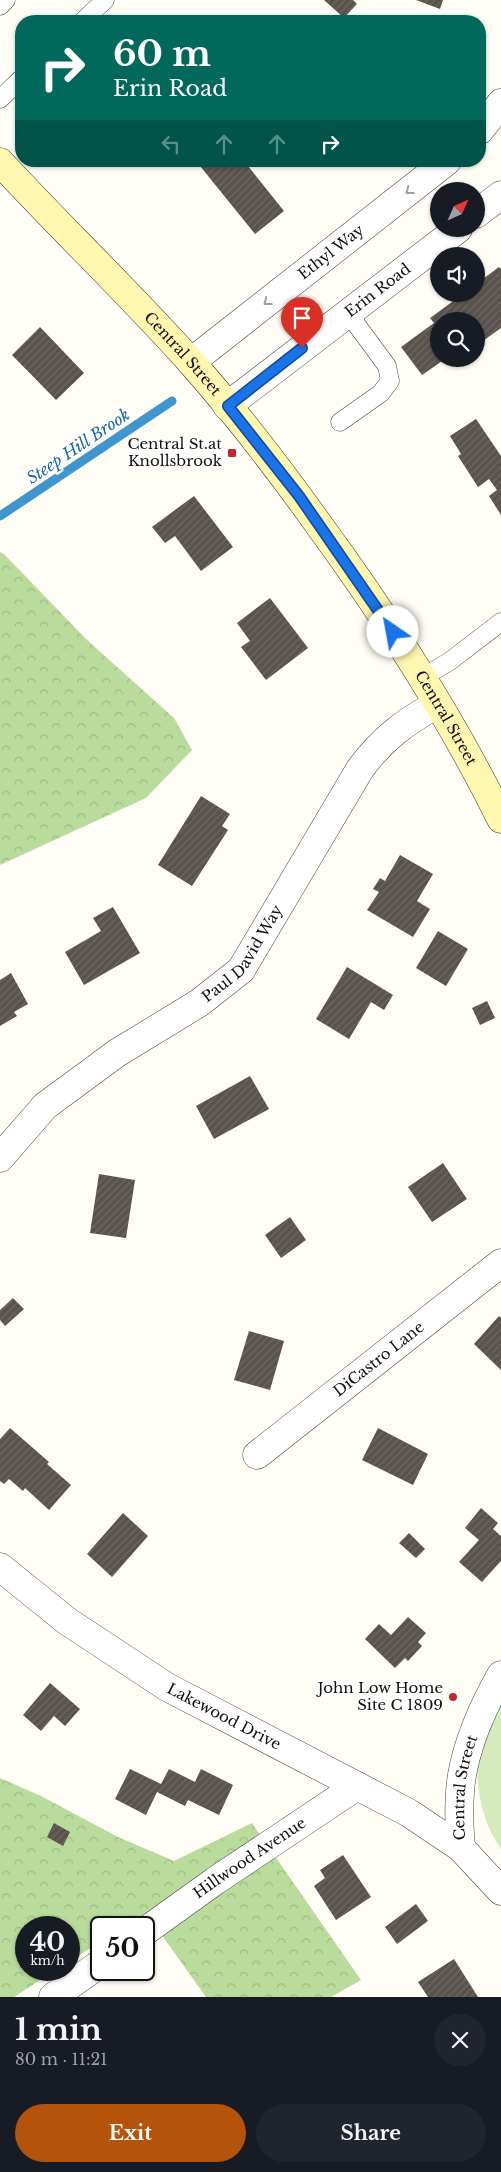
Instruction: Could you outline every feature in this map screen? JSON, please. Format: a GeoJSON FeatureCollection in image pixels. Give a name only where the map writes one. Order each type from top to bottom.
{"type":"FeatureCollection","features":[{"type":"Feature","properties":{"kind":"main road","name":"Central Street"},"geometry":{"type":"LineString","coordinates":[[0,162],[191,362],[287,481],[368,594],[422,678],[501,819]]}},
{"type":"Feature","properties":{"kind":"street"},"geometry":{"type":"LineString","coordinates":[[486,122],[501,103]]}},
{"type":"Feature","properties":{"kind":"street","name":"Ethyl Way"},"geometry":{"type":"LineString","coordinates":[[191,362],[439,167]]}},
{"type":"Feature","properties":{"kind":"street"},"geometry":{"type":"LineString","coordinates":[[485,207],[501,195]]}},
{"type":"Feature","properties":{"kind":"street","name":"Erin Road"},"geometry":{"type":"LineString","coordinates":[[228,406],[446,238]]}},
{"type":"Feature","properties":{"kind":"street","name":"Paul David Way"},"geometry":{"type":"LineString","coordinates":[[0,1158],[45,1106],[117,1053],[199,1002],[241,970],[360,769],[384,740],[398,728],[437,704]]}},
{"type":"Feature","properties":{"kind":"street","name":"DiCastro Lane"},"geometry":{"type":"LineString","coordinates":[[257,1455],[501,1262]]}},
{"type":"Feature","properties":{"kind":"street","name":"Lakewood Drive"},"geometry":{"type":"LineString","coordinates":[[0,1567],[66,1621],[167,1687],[409,1813],[460,1848]]}},
{"type":"Feature","properties":{"kind":"street","name":"Central Street"},"geometry":{"type":"LineString","coordinates":[[501,1675],[476,1729],[466,1756],[462,1777],[459,1825],[460,1848],[501,1891]]}},
{"type":"Feature","properties":{"kind":"street","name":"Hillwood Avenue"},"geometry":{"type":"LineString","coordinates":[[155,1924],[215,1881],[357,1786]]}},
{"type":"Feature","properties":{"kind":"street"},"geometry":{"type":"LineString","coordinates":[[53,1997],[90,1971]]}},
{"type":"Feature","properties":{"kind":"lane"},"geometry":{"type":"LineString","coordinates":[[0,6],[6,0]]}},
{"type":"Feature","properties":{"kind":"lane"},"geometry":{"type":"LineString","coordinates":[[89,15],[105,0]]}},
{"type":"Feature","properties":{"kind":"lane"},"geometry":{"type":"LineString","coordinates":[[0,99],[15,85]]}},
{"type":"Feature","properties":{"kind":"lane"},"geometry":{"type":"LineString","coordinates":[[340,422],[381,393],[390,380],[387,366],[348,313]]}},
{"type":"Feature","properties":{"kind":"lane"},"geometry":{"type":"LineString","coordinates":[[422,678],[450,661],[501,622]]}},
{"type":"Feature","properties":{"kind":"green space"},"geometry":{"type":"Polygon","coordinates":[[[0,552],[87,640],[174,718],[192,750],[146,798],[0,865],[0,552]]]}},
{"type":"Feature","properties":{"kind":"green space"},"geometry":{"type":"Polygon","coordinates":[[[501,1699],[501,1849],[484,1815],[477,1774],[480,1749],[501,1699]]]}},
{"type":"Feature","properties":{"kind":"green space"},"geometry":{"type":"Polygon","coordinates":[[[0,1778],[41,1796],[118,1837],[174,1861],[252,1823],[361,1980],[331,1997],[206,1997],[155,1926],[155,1916],[148,1916],[146,1913],[141,1916],[90,1916],[90,1948],[80,1955],[80,1916],[15,1916],[15,1981],[39,1981],[14,1997],[0,1997],[0,1778]]]}},
{"type":"Feature","properties":{"kind":"building"},"geometry":{"type":"Polygon","coordinates":[[[324,0],[353,0],[357,4],[347,15],[341,15],[324,0]]]}},
{"type":"Feature","properties":{"kind":"building"},"geometry":{"type":"Polygon","coordinates":[[[416,0],[443,0],[440,9],[416,0]]]}},
{"type":"Feature","properties":{"kind":"building"},"geometry":{"type":"Polygon","coordinates":[[[201,167],[249,167],[284,211],[255,234],[201,167]]]}},
{"type":"Feature","properties":{"kind":"building"},"geometry":{"type":"Polygon","coordinates":[[[499,267],[501,269],[501,328],[485,340],[485,312],[438,312],[452,302],[485,302],[485,277],[499,267]]]}},
{"type":"Feature","properties":{"kind":"building"},"geometry":{"type":"Polygon","coordinates":[[[430,326],[430,367],[434,367],[422,375],[401,347],[430,326]]]}},
{"type":"Feature","properties":{"kind":"building"},"geometry":{"type":"Polygon","coordinates":[[[40,327],[84,373],[56,400],[12,355],[40,327]]]}},
{"type":"Feature","properties":{"kind":"building"},"geometry":{"type":"Polygon","coordinates":[[[476,419],[501,456],[501,515],[489,496],[497,490],[489,479],[478,487],[458,456],[461,454],[450,436],[476,419]]]}},
{"type":"Feature","properties":{"kind":"building"},"geometry":{"type":"Polygon","coordinates":[[[194,496],[233,547],[201,571],[175,536],[165,543],[152,527],[194,496]]]}},
{"type":"Feature","properties":{"kind":"building"},"geometry":{"type":"Polygon","coordinates":[[[270,598],[308,648],[266,680],[241,647],[250,641],[237,623],[270,598]]]}},
{"type":"Feature","properties":{"kind":"building"},"geometry":{"type":"Polygon","coordinates":[[[201,796],[230,814],[222,826],[228,830],[192,886],[158,865],[201,796]]]}},
{"type":"Feature","properties":{"kind":"building"},"geometry":{"type":"Polygon","coordinates":[[[400,855],[433,874],[417,901],[430,909],[413,937],[367,910],[379,892],[373,889],[380,878],[385,881],[400,855]]]}},
{"type":"Feature","properties":{"kind":"building"},"geometry":{"type":"Polygon","coordinates":[[[113,907],[140,953],[84,985],[65,952],[101,931],[93,918],[113,907]]]}},
{"type":"Feature","properties":{"kind":"building"},"geometry":{"type":"Polygon","coordinates":[[[438,931],[468,949],[446,986],[416,968],[438,931]]]}},
{"type":"Feature","properties":{"kind":"building"},"geometry":{"type":"Polygon","coordinates":[[[347,967],[393,995],[384,1010],[371,1002],[349,1039],[316,1019],[347,967]]]}},
{"type":"Feature","properties":{"kind":"building"},"geometry":{"type":"Polygon","coordinates":[[[11,973],[28,1004],[14,1012],[17,1016],[0,1026],[0,980],[11,973]]]}},
{"type":"Feature","properties":{"kind":"building"},"geometry":{"type":"Polygon","coordinates":[[[487,1001],[495,1018],[480,1025],[472,1008],[487,1001]]]}},
{"type":"Feature","properties":{"kind":"building"},"geometry":{"type":"Polygon","coordinates":[[[250,1076],[269,1109],[214,1139],[196,1106],[250,1076]]]}},
{"type":"Feature","properties":{"kind":"building"},"geometry":{"type":"Polygon","coordinates":[[[443,1163],[467,1199],[432,1222],[408,1187],[443,1163]]]}},
{"type":"Feature","properties":{"kind":"building"},"geometry":{"type":"Polygon","coordinates":[[[99,1174],[135,1180],[126,1238],[90,1233],[99,1174]]]}},
{"type":"Feature","properties":{"kind":"building"},"geometry":{"type":"Polygon","coordinates":[[[290,1217],[306,1240],[281,1258],[265,1235],[290,1217]]]}},
{"type":"Feature","properties":{"kind":"building"},"geometry":{"type":"Polygon","coordinates":[[[13,1298],[24,1309],[5,1326],[0,1320],[0,1310],[13,1298]]]}},
{"type":"Feature","properties":{"kind":"building"},"geometry":{"type":"Polygon","coordinates":[[[499,1316],[501,1318],[501,1370],[474,1344],[499,1316]]]}},
{"type":"Feature","properties":{"kind":"building"},"geometry":{"type":"Polygon","coordinates":[[[249,1331],[284,1341],[270,1390],[234,1380],[249,1331]]]}},
{"type":"Feature","properties":{"kind":"building"},"geometry":{"type":"Polygon","coordinates":[[[10,1428],[49,1462],[47,1464],[71,1485],[49,1510],[25,1488],[23,1491],[9,1479],[4,1484],[0,1481],[0,1439],[10,1428]]]}},
{"type":"Feature","properties":{"kind":"building"},"geometry":{"type":"Polygon","coordinates":[[[378,1428],[428,1454],[413,1485],[362,1460],[378,1428]]]}},
{"type":"Feature","properties":{"kind":"building"},"geometry":{"type":"Polygon","coordinates":[[[481,1508],[498,1523],[493,1529],[501,1536],[501,1561],[482,1582],[459,1562],[479,1540],[465,1528],[481,1508]]]}},
{"type":"Feature","properties":{"kind":"building"},"geometry":{"type":"Polygon","coordinates":[[[123,1513],[148,1536],[112,1577],[87,1554],[123,1513]]]}},
{"type":"Feature","properties":{"kind":"building"},"geometry":{"type":"Polygon","coordinates":[[[409,1533],[425,1549],[416,1558],[399,1543],[409,1533]]]}},
{"type":"Feature","properties":{"kind":"building"},"geometry":{"type":"Polygon","coordinates":[[[408,1617],[426,1633],[418,1642],[422,1646],[408,1661],[405,1658],[395,1668],[365,1639],[379,1624],[391,1635],[408,1617]]]}},
{"type":"Feature","properties":{"kind":"building"},"geometry":{"type":"Polygon","coordinates":[[[50,1683],[80,1709],[65,1726],[54,1716],[41,1731],[23,1715],[50,1683]]]}},
{"type":"Feature","properties":{"kind":"building"},"geometry":{"type":"Polygon","coordinates":[[[130,1769],[161,1784],[169,1769],[195,1782],[201,1769],[233,1785],[219,1815],[188,1800],[185,1806],[157,1792],[146,1815],[115,1799],[130,1769]]]}},
{"type":"Feature","properties":{"kind":"building"},"geometry":{"type":"Polygon","coordinates":[[[54,1823],[70,1832],[63,1846],[47,1837],[54,1823]]]}},
{"type":"Feature","properties":{"kind":"building"},"geometry":{"type":"Polygon","coordinates":[[[343,1855],[371,1897],[336,1920],[314,1886],[325,1878],[320,1870],[343,1855]]]}},
{"type":"Feature","properties":{"kind":"building"},"geometry":{"type":"Polygon","coordinates":[[[416,1904],[428,1921],[397,1944],[385,1927],[416,1904]]]}},
{"type":"Feature","properties":{"kind":"building"},"geometry":{"type":"Polygon","coordinates":[[[454,1959],[478,1997],[428,1997],[418,1982],[454,1959]]]}},
{"type":"Feature","properties":{"kind":"waterway","name":"Steep Hill Brook"},"geometry":{"type":"LineString","coordinates":[[0,516],[172,401]]}},
{"type":"Feature","properties":{"kind":"place","name":"Central St.at Knollsbrook"},"geometry":{"type":"Point","coordinates":[232,453]}},
{"type":"Feature","properties":{"kind":"place","name":"John Low Home Site C 1809"},"geometry":{"type":"Point","coordinates":[453,1697]}},
{"type":"Feature","properties":{"kind":"route"},"geometry":{"type":"LineString","coordinates":[[302,348],[228,406],[299,496],[393,632]]}}]}
